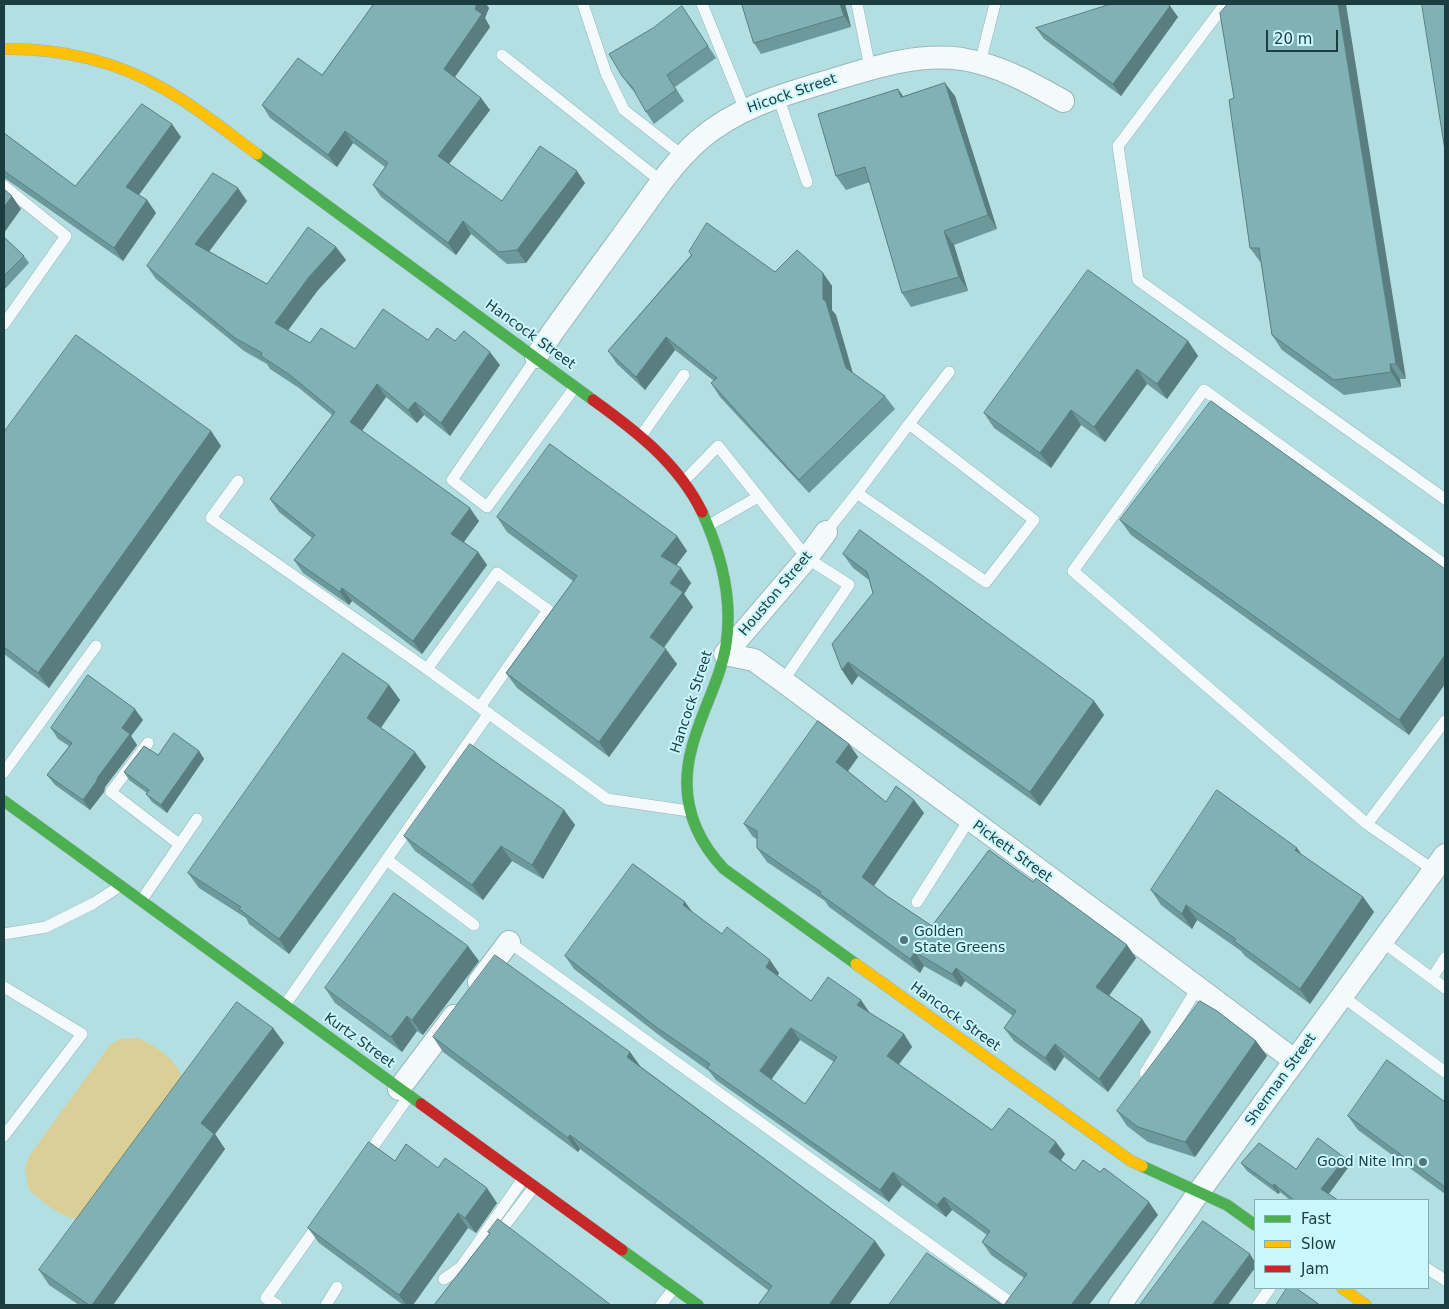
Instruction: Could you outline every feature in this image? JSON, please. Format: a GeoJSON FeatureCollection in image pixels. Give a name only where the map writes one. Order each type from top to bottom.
{"type":"FeatureCollection","features":[{"type":"Feature","properties":{"kind":"street","name":"Hancock Street"},"geometry":{"type":"LineString","coordinates":[[4,49],[16,48],[54,52],[94,61],[163,88],[195,109],[536,357],[642,436],[665,456],[700,506],[709,525],[718,552],[726,592],[728,630],[725,654],[689,758],[686,790],[689,811],[695,831],[710,856],[1130,1161],[1227,1205],[1254,1224]]}},
{"type":"Feature","properties":{"kind":"street","name":"Hicock Street"},"geometry":{"type":"LineString","coordinates":[[536,357],[662,182],[683,156],[715,127],[745,110],[778,96],[870,68],[923,58],[961,59],[980,63],[1012,74],[1063,102]]}},
{"type":"Feature","properties":{"kind":"street","name":"Houston Street"},"geometry":{"type":"LineString","coordinates":[[725,654],[807,558],[826,532]]}},
{"type":"Feature","properties":{"kind":"street","name":"Pickett Street"},"geometry":{"type":"LineString","coordinates":[[725,654],[754,660],[1198,987],[1295,1061]]}},
{"type":"Feature","properties":{"kind":"street","name":"Kurtz Street"},"geometry":{"type":"LineString","coordinates":[[4,801],[698,1305]]}},
{"type":"Feature","properties":{"kind":"street","name":"Sherman Street"},"geometry":{"type":"LineString","coordinates":[[1120,1305],[1199,1192],[1440,863]]}},
{"type":"Feature","properties":{"kind":"street"},"geometry":{"type":"LineString","coordinates":[[404,1092],[509,942]]}},
{"type":"Feature","properties":{"kind":"street"},"geometry":{"type":"LineString","coordinates":[[1356,1292],[1366,1305]]}},
{"type":"Feature","properties":{"kind":"lane"},"geometry":{"type":"LineString","coordinates":[[583,4],[606,73],[624,110],[683,156]]}},
{"type":"Feature","properties":{"kind":"lane"},"geometry":{"type":"LineString","coordinates":[[702,4],[745,110]]}},
{"type":"Feature","properties":{"kind":"lane"},"geometry":{"type":"LineString","coordinates":[[857,4],[870,68]]}},
{"type":"Feature","properties":{"kind":"lane"},"geometry":{"type":"LineString","coordinates":[[980,63],[995,4]]}},
{"type":"Feature","properties":{"kind":"lane"},"geometry":{"type":"LineString","coordinates":[[1225,4],[1118,146],[1138,280],[1445,499]]}},
{"type":"Feature","properties":{"kind":"lane"},"geometry":{"type":"LineString","coordinates":[[502,55],[662,182]]}},
{"type":"Feature","properties":{"kind":"lane"},"geometry":{"type":"LineString","coordinates":[[778,96],[807,182]]}},
{"type":"Feature","properties":{"kind":"lane"},"geometry":{"type":"LineString","coordinates":[[4,186],[66,236],[5,320]]}},
{"type":"Feature","properties":{"kind":"lane"},"geometry":{"type":"LineString","coordinates":[[536,357],[452,480],[487,507],[576,387]]}},
{"type":"Feature","properties":{"kind":"lane"},"geometry":{"type":"LineString","coordinates":[[826,532],[949,372]]}},
{"type":"Feature","properties":{"kind":"lane"},"geometry":{"type":"LineString","coordinates":[[642,436],[684,375]]}},
{"type":"Feature","properties":{"kind":"lane"},"geometry":{"type":"LineString","coordinates":[[1440,863],[1367,824],[1073,571],[1204,390],[1445,565]]}},
{"type":"Feature","properties":{"kind":"lane"},"geometry":{"type":"LineString","coordinates":[[857,493],[986,582],[1034,520],[909,424]]}},
{"type":"Feature","properties":{"kind":"lane"},"geometry":{"type":"LineString","coordinates":[[684,481],[718,446],[807,558],[849,585],[783,681]]}},
{"type":"Feature","properties":{"kind":"lane"},"geometry":{"type":"LineString","coordinates":[[238,481],[211,518],[427,669],[607,799],[689,811]]}},
{"type":"Feature","properties":{"kind":"lane"},"geometry":{"type":"LineString","coordinates":[[709,525],[758,497]]}},
{"type":"Feature","properties":{"kind":"lane"},"geometry":{"type":"LineString","coordinates":[[285,1005],[387,860],[548,610],[498,573],[427,669]]}},
{"type":"Feature","properties":{"kind":"lane"},"geometry":{"type":"LineString","coordinates":[[4,772],[96,646]]}},
{"type":"Feature","properties":{"kind":"lane"},"geometry":{"type":"LineString","coordinates":[[1367,824],[1445,721]]}},
{"type":"Feature","properties":{"kind":"lane"},"geometry":{"type":"LineString","coordinates":[[148,744],[111,792],[179,844]]}},
{"type":"Feature","properties":{"kind":"lane"},"geometry":{"type":"LineString","coordinates":[[141,900],[197,819]]}},
{"type":"Feature","properties":{"kind":"lane"},"geometry":{"type":"LineString","coordinates":[[918,902],[969,820]]}},
{"type":"Feature","properties":{"kind":"lane"},"geometry":{"type":"LineString","coordinates":[[387,860],[474,925]]}},
{"type":"Feature","properties":{"kind":"lane"},"geometry":{"type":"LineString","coordinates":[[4,934],[46,927],[122,886]]}},
{"type":"Feature","properties":{"kind":"lane"},"geometry":{"type":"LineString","coordinates":[[509,942],[1014,1305]]}},
{"type":"Feature","properties":{"kind":"lane"},"geometry":{"type":"LineString","coordinates":[[1383,942],[1445,988]]}},
{"type":"Feature","properties":{"kind":"lane"},"geometry":{"type":"LineString","coordinates":[[1432,978],[1445,958]]}},
{"type":"Feature","properties":{"kind":"lane"},"geometry":{"type":"LineString","coordinates":[[4,987],[82,1034],[4,1136]]}},
{"type":"Feature","properties":{"kind":"lane"},"geometry":{"type":"LineString","coordinates":[[1145,1073],[1198,987]]}},
{"type":"Feature","properties":{"kind":"lane"},"geometry":{"type":"LineString","coordinates":[[1342,996],[1445,1072]]}},
{"type":"Feature","properties":{"kind":"lane"},"geometry":{"type":"LineString","coordinates":[[357,1169],[404,1092]]}},
{"type":"Feature","properties":{"kind":"lane"},"geometry":{"type":"LineString","coordinates":[[444,1279],[460,1267],[523,1179]]}},
{"type":"Feature","properties":{"kind":"lane"},"geometry":{"type":"LineString","coordinates":[[469,1274],[534,1187]]}},
{"type":"Feature","properties":{"kind":"lane"},"geometry":{"type":"LineString","coordinates":[[277,1305],[266,1298],[329,1209]]}},
{"type":"Feature","properties":{"kind":"lane"},"geometry":{"type":"LineString","coordinates":[[1429,1270],[1445,1280]]}},
{"type":"Feature","properties":{"kind":"lane"},"geometry":{"type":"LineString","coordinates":[[326,1305],[337,1288]]}},
{"type":"Feature","properties":{"kind":"lane"},"geometry":{"type":"LineString","coordinates":[[661,1305],[674,1288]]}},
{"type":"Feature","properties":{"kind":"lane"},"geometry":{"type":"LineString","coordinates":[[1258,1305],[1269,1289]]}},
{"type":"Feature","properties":{"kind":"shaded area"},"geometry":{"type":"Polygon","coordinates":[[[138,1038],[158,1049],[170,1059],[182,1078],[81,1219],[67,1216],[53,1209],[29,1190],[25,1168],[29,1156],[110,1045],[120,1039],[138,1038]]]}},
{"type":"Feature","properties":{"kind":"building"},"geometry":{"type":"Polygon","coordinates":[[[374,4],[477,4],[475,9],[482,14],[444,69],[481,98],[438,156],[502,201],[540,146],[577,171],[517,250],[499,252],[463,221],[448,243],[373,185],[388,163],[345,131],[328,155],[262,105],[298,58],[322,75],[374,4]]]}},
{"type":"Feature","properties":{"kind":"building"},"geometry":{"type":"Polygon","coordinates":[[[742,4],[840,4],[844,16],[754,43],[742,4]]]}},
{"type":"Feature","properties":{"kind":"building"},"geometry":{"type":"Polygon","coordinates":[[[1111,4],[1168,4],[1170,6],[1113,84],[1036,28],[1111,4]]]}},
{"type":"Feature","properties":{"kind":"building"},"geometry":{"type":"Polygon","coordinates":[[[1228,4],[1338,4],[1396,364],[1390,364],[1391,372],[1334,380],[1272,335],[1259,248],[1250,248],[1229,100],[1234,98],[1220,13],[1228,4]]]}},
{"type":"Feature","properties":{"kind":"building"},"geometry":{"type":"Polygon","coordinates":[[[1422,4],[1445,4],[1445,150],[1422,4]]]}},
{"type":"Feature","properties":{"kind":"building"},"geometry":{"type":"Polygon","coordinates":[[[682,6],[708,46],[667,75],[676,90],[646,112],[632,87],[622,76],[609,54],[653,28],[682,6]]]}},
{"type":"Feature","properties":{"kind":"building"},"geometry":{"type":"Polygon","coordinates":[[[945,83],[988,215],[944,231],[959,277],[902,293],[865,167],[836,176],[818,114],[898,89],[901,97],[945,83]]]}},
{"type":"Feature","properties":{"kind":"building"},"geometry":{"type":"Polygon","coordinates":[[[142,104],[172,124],[126,187],[147,200],[114,248],[4,171],[4,133],[75,186],[142,104]]]}},
{"type":"Feature","properties":{"kind":"building"},"geometry":{"type":"Polygon","coordinates":[[[213,173],[238,188],[195,244],[267,284],[308,227],[336,247],[309,277],[275,323],[310,343],[321,328],[355,349],[383,309],[428,340],[437,328],[455,341],[464,331],[490,352],[441,423],[415,402],[408,410],[377,384],[350,422],[470,508],[451,534],[478,552],[413,641],[342,588],[340,592],[294,560],[315,535],[270,499],[335,412],[290,375],[261,356],[262,353],[235,338],[147,266],[213,173]]]}},
{"type":"Feature","properties":{"kind":"building"},"geometry":{"type":"Polygon","coordinates":[[[4,189],[12,196],[4,207],[4,189]]]}},
{"type":"Feature","properties":{"kind":"building"},"geometry":{"type":"Polygon","coordinates":[[[707,223],[775,272],[797,250],[823,273],[823,299],[826,302],[846,368],[885,396],[799,480],[711,383],[717,378],[666,337],[636,377],[608,351],[692,255],[689,252],[707,223]]]}},
{"type":"Feature","properties":{"kind":"building"},"geometry":{"type":"Polygon","coordinates":[[[4,237],[24,256],[4,276],[4,237]]]}},
{"type":"Feature","properties":{"kind":"building"},"geometry":{"type":"Polygon","coordinates":[[[1088,270],[1188,341],[1157,384],[1137,369],[1094,427],[1071,410],[1040,453],[984,413],[1088,270]]]}},
{"type":"Feature","properties":{"kind":"building"},"geometry":{"type":"Polygon","coordinates":[[[76,335],[211,431],[38,673],[4,647],[4,432],[76,335]]]}},
{"type":"Feature","properties":{"kind":"building"},"geometry":{"type":"Polygon","coordinates":[[[1211,401],[1445,569],[1445,655],[1399,720],[1120,520],[1211,401]]]}},
{"type":"Feature","properties":{"kind":"building"},"geometry":{"type":"Polygon","coordinates":[[[550,444],[677,536],[661,556],[681,568],[670,583],[683,592],[650,637],[666,649],[599,742],[506,673],[577,576],[497,517],[550,444]]]}},
{"type":"Feature","properties":{"kind":"building"},"geometry":{"type":"Polygon","coordinates":[[[860,530],[1094,701],[1030,792],[848,662],[842,670],[832,644],[873,593],[867,572],[843,554],[860,530]]]}},
{"type":"Feature","properties":{"kind":"building"},"geometry":{"type":"Polygon","coordinates":[[[343,653],[389,685],[367,718],[415,752],[279,939],[239,909],[241,907],[188,873],[343,653]]]}},
{"type":"Feature","properties":{"kind":"building"},"geometry":{"type":"Polygon","coordinates":[[[88,675],[135,709],[122,728],[130,734],[83,800],[47,775],[72,743],[51,728],[88,675]]]}},
{"type":"Feature","properties":{"kind":"building"},"geometry":{"type":"Polygon","coordinates":[[[818,721],[849,744],[836,762],[886,802],[896,786],[914,800],[862,877],[887,896],[932,926],[989,850],[1033,882],[1036,878],[1127,945],[1096,987],[1142,1019],[1099,1079],[1055,1044],[1045,1058],[1004,1028],[1016,1011],[956,968],[952,974],[915,952],[910,959],[820,894],[821,892],[757,848],[757,831],[744,824],[818,721]]]}},
{"type":"Feature","properties":{"kind":"building"},"geometry":{"type":"Polygon","coordinates":[[[174,733],[199,751],[161,805],[146,794],[149,790],[124,772],[144,746],[158,755],[174,733]]]}},
{"type":"Feature","properties":{"kind":"building"},"geometry":{"type":"Polygon","coordinates":[[[470,744],[564,810],[532,865],[501,846],[472,885],[404,836],[470,744]]]}},
{"type":"Feature","properties":{"kind":"building"},"geometry":{"type":"Polygon","coordinates":[[[1217,790],[1297,848],[1295,850],[1363,897],[1300,989],[1234,941],[1236,939],[1186,905],[1182,914],[1151,890],[1217,790]]]}},
{"type":"Feature","properties":{"kind":"building"},"geometry":{"type":"Polygon","coordinates":[[[633,864],[685,902],[683,905],[722,934],[727,927],[770,960],[766,967],[811,1001],[828,977],[861,1000],[857,1005],[904,1034],[887,1056],[992,1130],[1009,1108],[1056,1142],[1049,1152],[1075,1171],[1083,1160],[1100,1172],[1104,1168],[1149,1202],[1071,1305],[1004,1305],[1027,1274],[982,1242],[990,1231],[944,1197],[937,1205],[893,1172],[880,1190],[707,1068],[710,1064],[656,1027],[565,956],[633,864]],[[791,1028],[760,1071],[805,1104],[837,1057],[791,1028]]]}},
{"type":"Feature","properties":{"kind":"building"},"geometry":{"type":"Polygon","coordinates":[[[394,893],[468,946],[412,1020],[407,1016],[391,1037],[325,988],[394,893]]]}},
{"type":"Feature","properties":{"kind":"building"},"geometry":{"type":"Polygon","coordinates":[[[495,955],[630,1052],[627,1057],[875,1241],[829,1305],[758,1305],[772,1286],[570,1135],[568,1138],[433,1037],[495,955]]]}},
{"type":"Feature","properties":{"kind":"building"},"geometry":{"type":"Polygon","coordinates":[[[1200,1001],[1217,1011],[1256,1041],[1185,1142],[1138,1127],[1117,1111],[1200,1001]]]}},
{"type":"Feature","properties":{"kind":"building"},"geometry":{"type":"Polygon","coordinates":[[[237,1002],[273,1028],[201,1123],[214,1134],[92,1305],[89,1305],[39,1270],[237,1002]]]}},
{"type":"Feature","properties":{"kind":"building","name":"Good Nite Inn"},"geometry":{"type":"Polygon","coordinates":[[[1387,1060],[1445,1102],[1445,1187],[1348,1116],[1387,1060]]]}},
{"type":"Feature","properties":{"kind":"building"},"geometry":{"type":"Polygon","coordinates":[[[1318,1138],[1345,1158],[1321,1189],[1336,1199],[1293,1199],[1274,1184],[1273,1186],[1241,1163],[1259,1143],[1296,1169],[1318,1138]]]}},
{"type":"Feature","properties":{"kind":"building"},"geometry":{"type":"Polygon","coordinates":[[[369,1142],[395,1161],[406,1144],[438,1168],[445,1158],[487,1188],[465,1218],[458,1213],[399,1295],[308,1228],[369,1142]]]}},
{"type":"Feature","properties":{"kind":"building"},"geometry":{"type":"Polygon","coordinates":[[[498,1219],[611,1305],[434,1305],[490,1233],[488,1232],[498,1219]]]}},
{"type":"Feature","properties":{"kind":"building"},"geometry":{"type":"Polygon","coordinates":[[[1203,1221],[1250,1254],[1212,1305],[1140,1305],[1203,1221]]]}},
{"type":"Feature","properties":{"kind":"building"},"geometry":{"type":"Polygon","coordinates":[[[927,1253],[1002,1305],[889,1305],[927,1253]]]}},
{"type":"Feature","properties":{"kind":"building"},"geometry":{"type":"Polygon","coordinates":[[[1286,1289],[1297,1289],[1320,1305],[1276,1305],[1286,1289]]]}},
{"type":"Feature","properties":{"kind":"traffic: fast"},"geometry":{"type":"LineString","coordinates":[[257,154],[593,400]]}},
{"type":"Feature","properties":{"kind":"traffic: fast"},"geometry":{"type":"LineString","coordinates":[[702,512],[715,544],[724,577],[728,628],[723,658],[696,734],[688,764],[688,797],[696,827],[703,842],[724,869],[856,964]]}},
{"type":"Feature","properties":{"kind":"traffic: fast"},"geometry":{"type":"LineString","coordinates":[[4,801],[421,1104]]}},
{"type":"Feature","properties":{"kind":"traffic: fast"},"geometry":{"type":"LineString","coordinates":[[1142,1166],[1227,1205],[1254,1224]]}},
{"type":"Feature","properties":{"kind":"traffic: fast"},"geometry":{"type":"LineString","coordinates":[[622,1250],[698,1305]]}},
{"type":"Feature","properties":{"kind":"traffic: slow"},"geometry":{"type":"LineString","coordinates":[[4,49],[25,49],[67,54],[88,58],[128,71],[178,97],[257,154]]}},
{"type":"Feature","properties":{"kind":"traffic: slow"},"geometry":{"type":"LineString","coordinates":[[856,964],[1131,1161],[1142,1166]]}},
{"type":"Feature","properties":{"kind":"traffic: slow"},"geometry":{"type":"LineString","coordinates":[[1343,1289],[1366,1305]]}},
{"type":"Feature","properties":{"kind":"traffic: jam"},"geometry":{"type":"LineString","coordinates":[[593,400],[655,449],[681,478],[702,512]]}},
{"type":"Feature","properties":{"kind":"traffic: jam"},"geometry":{"type":"LineString","coordinates":[[421,1104],[622,1250]]}},
{"type":"Feature","properties":{"kind":"place","name":"Golden State Greens"},"geometry":{"type":"Point","coordinates":[904,940]}},
{"type":"Feature","properties":{"kind":"place","name":"Good Nite Inn"},"geometry":{"type":"Point","coordinates":[1423,1162]}}]}
